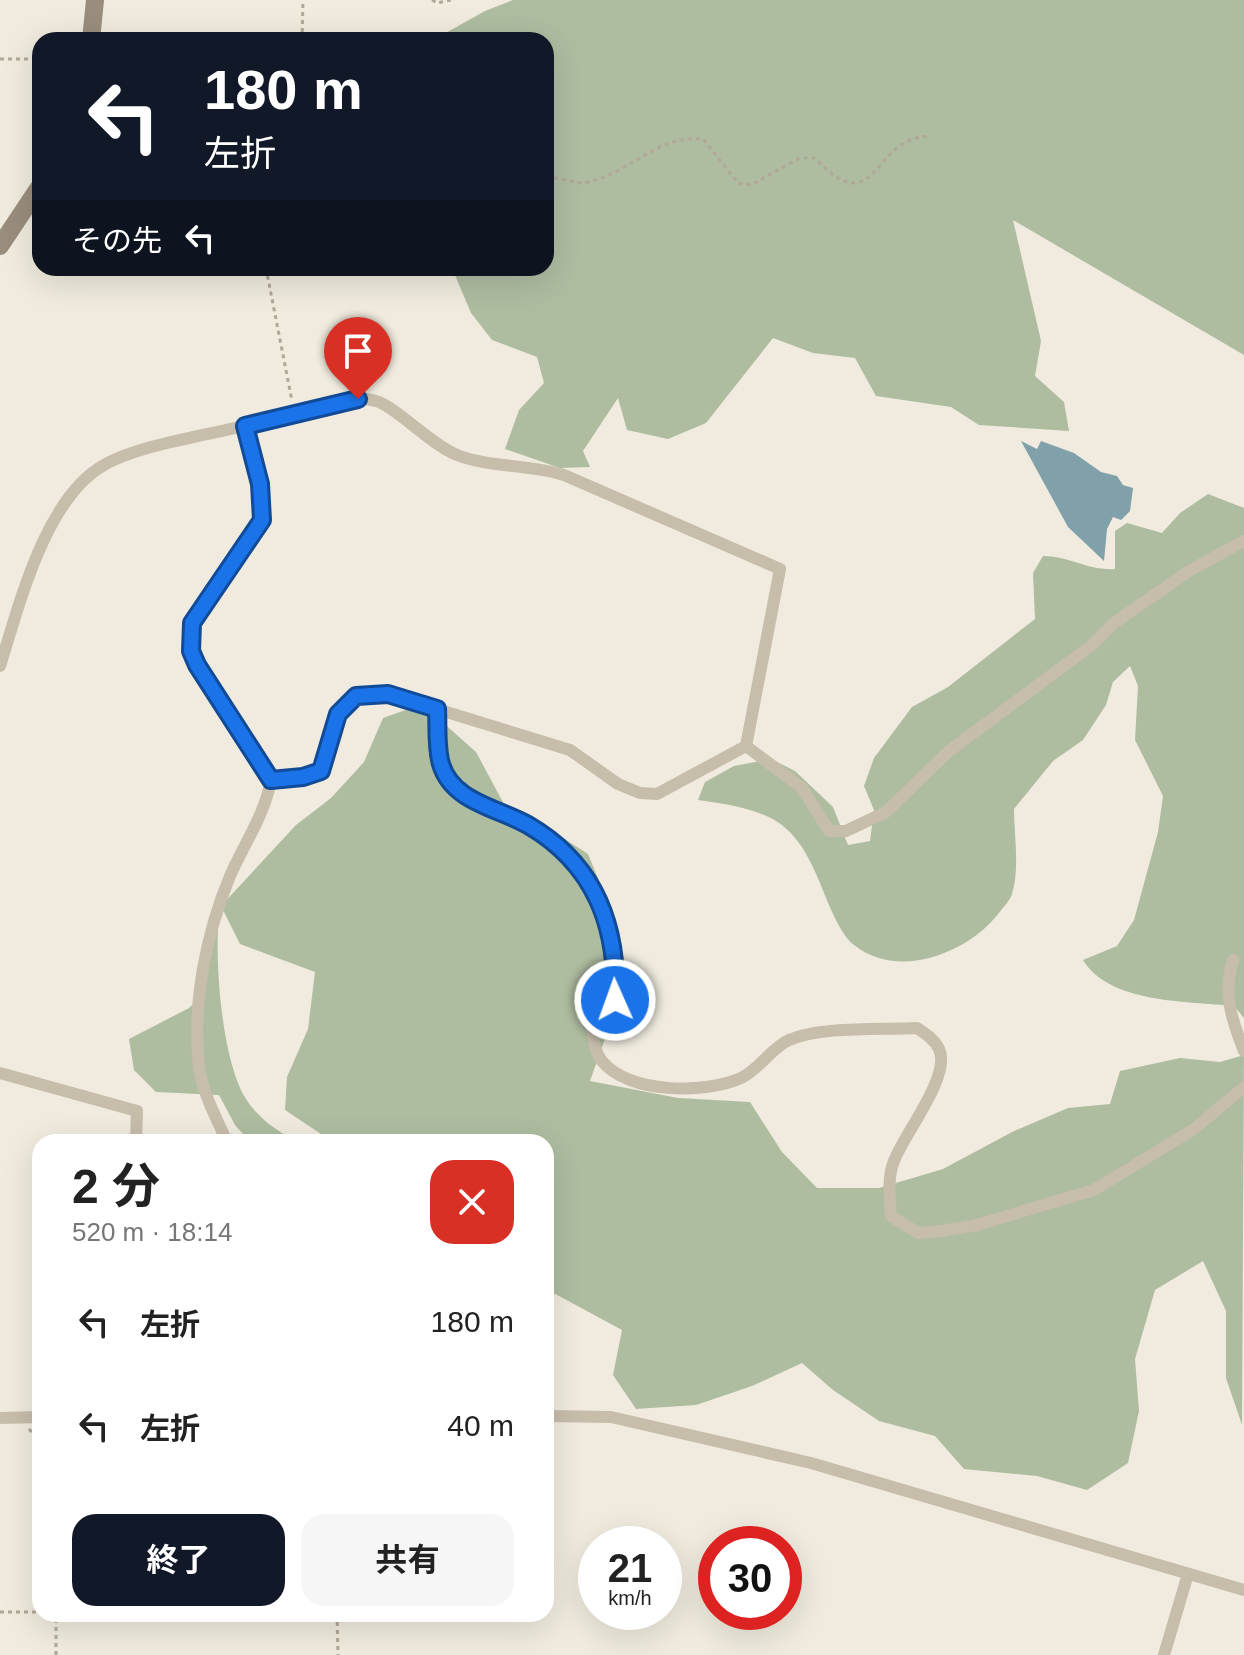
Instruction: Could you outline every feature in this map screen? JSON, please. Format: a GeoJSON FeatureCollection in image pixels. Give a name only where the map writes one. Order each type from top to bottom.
{"type":"FeatureCollection","features":[{"type":"Feature","properties":{"kind":"main road"},"geometry":{"type":"LineString","coordinates":[[92,32],[95,0]]}},
{"type":"Feature","properties":{"kind":"main road"},"geometry":{"type":"LineString","coordinates":[[0,246],[32,198]]}},
{"type":"Feature","properties":{"kind":"street"},"geometry":{"type":"LineString","coordinates":[[0,666],[29,578],[46,538],[68,500],[87,476],[107,463],[295,413],[358,399],[377,401],[454,454],[482,463],[539,467],[564,475],[780,569],[746,746]]}},
{"type":"Feature","properties":{"kind":"street"},"geometry":{"type":"LineString","coordinates":[[224,1134],[199,1069],[199,1000],[214,924],[230,877],[268,796],[271,780],[191,651],[192,623],[262,520],[260,484],[245,426]]}},
{"type":"Feature","properties":{"kind":"street"},"geometry":{"type":"LineString","coordinates":[[746,746],[802,788],[829,831],[846,831],[886,812],[949,751],[1092,645],[1114,623],[1189,571],[1244,541]]}},
{"type":"Feature","properties":{"kind":"street"},"geometry":{"type":"LineString","coordinates":[[271,780],[303,777],[321,771],[338,714],[356,696],[388,694],[570,750],[618,784],[640,793],[657,794],[746,746]]}},
{"type":"Feature","properties":{"kind":"street"},"geometry":{"type":"LineString","coordinates":[[437,709],[441,764],[455,788],[528,825],[554,843],[587,875],[599,895],[616,971],[615,1000],[593,1032],[597,1053],[603,1064],[624,1077],[673,1089],[711,1089],[744,1077],[788,1040],[823,1033],[917,1028],[933,1040],[941,1052],[941,1072],[893,1161],[889,1179],[891,1216],[903,1226],[918,1233],[977,1225],[1094,1190],[1194,1129],[1244,1087]]}},
{"type":"Feature","properties":{"kind":"street"},"geometry":{"type":"LineString","coordinates":[[1233,960],[1228,978],[1228,1009],[1244,1051]]}},
{"type":"Feature","properties":{"kind":"street"},"geometry":{"type":"LineString","coordinates":[[0,1073],[137,1111],[136,1134]]}},
{"type":"Feature","properties":{"kind":"street"},"geometry":{"type":"LineString","coordinates":[[554,1416],[611,1417],[811,1463],[1244,1590]]}},
{"type":"Feature","properties":{"kind":"street"},"geometry":{"type":"LineString","coordinates":[[0,1418],[32,1417]]}},
{"type":"Feature","properties":{"kind":"street"},"geometry":{"type":"LineString","coordinates":[[1164,1655],[1188,1574]]}},
{"type":"Feature","properties":{"kind":"path"},"geometry":{"type":"LineString","coordinates":[[302,32],[303,0]]}},
{"type":"Feature","properties":{"kind":"path"},"geometry":{"type":"LineString","coordinates":[[432,0],[437,3],[451,0]]}},
{"type":"Feature","properties":{"kind":"path"},"geometry":{"type":"LineString","coordinates":[[0,59],[32,59]]}},
{"type":"Feature","properties":{"kind":"path"},"geometry":{"type":"LineString","coordinates":[[554,178],[586,183],[619,171],[657,147],[683,137],[703,139],[738,183],[751,185],[800,158],[815,158],[832,177],[852,185],[865,183],[897,144],[915,136],[931,136]]}},
{"type":"Feature","properties":{"kind":"path"},"geometry":{"type":"LineString","coordinates":[[268,276],[295,413]]}},
{"type":"Feature","properties":{"kind":"path"},"geometry":{"type":"LineString","coordinates":[[0,1612],[32,1612]]}},
{"type":"Feature","properties":{"kind":"path"},"geometry":{"type":"LineString","coordinates":[[56,1622],[56,1655]]}},
{"type":"Feature","properties":{"kind":"path"},"geometry":{"type":"LineString","coordinates":[[337,1622],[338,1655]]}},
{"type":"Feature","properties":{"kind":"green space"},"geometry":{"type":"Polygon","coordinates":[[[513,0],[1244,0],[1244,355],[1013,220],[1041,341],[1035,376],[1064,402],[1069,431],[979,425],[951,407],[876,396],[855,358],[813,353],[773,338],[706,423],[668,439],[627,430],[618,398],[583,451],[590,467],[560,468],[505,449],[519,410],[544,383],[537,357],[492,340],[471,313],[455,276],[554,276],[554,32],[447,32],[513,0]]]}},
{"type":"Feature","properties":{"kind":"green space"},"geometry":{"type":"Polygon","coordinates":[[[1208,494],[1244,508],[1244,1018],[1234,1006],[1173,1001],[1131,993],[1095,974],[1083,960],[1117,946],[1134,920],[1158,832],[1163,796],[1135,740],[1138,686],[1130,666],[1113,682],[1106,705],[1083,740],[1053,761],[1014,809],[1016,873],[1008,902],[985,928],[969,940],[931,958],[891,961],[854,945],[845,936],[805,852],[794,836],[766,816],[748,809],[698,800],[705,782],[734,766],[771,759],[795,771],[833,807],[848,845],[870,841],[874,810],[864,786],[874,758],[912,707],[948,687],[1035,619],[1033,573],[1043,556],[1115,569],[1115,531],[1127,523],[1162,533],[1180,513],[1208,494]]]}},
{"type":"Feature","properties":{"kind":"green space"},"geometry":{"type":"Polygon","coordinates":[[[422,704],[476,752],[505,806],[537,821],[588,854],[618,927],[624,985],[590,1081],[678,1098],[750,1102],[782,1152],[817,1188],[879,1188],[943,1169],[1014,1131],[1068,1108],[1110,1104],[1120,1071],[1180,1058],[1220,1062],[1244,1055],[1242,1425],[1226,1378],[1226,1311],[1203,1261],[1155,1290],[1135,1359],[1139,1411],[1128,1463],[1087,1490],[1037,1476],[964,1469],[935,1436],[879,1421],[833,1390],[802,1363],[752,1386],[696,1405],[636,1409],[613,1375],[622,1330],[554,1293],[554,1134],[321,1134],[285,1110],[287,1077],[308,1029],[315,972],[240,944],[221,906],[296,825],[331,798],[364,762],[383,718],[422,704]]]}},
{"type":"Feature","properties":{"kind":"green space"},"geometry":{"type":"Polygon","coordinates":[[[218,927],[222,1009],[234,1071],[250,1105],[285,1134],[243,1134],[219,1095],[156,1092],[134,1070],[129,1039],[189,1008],[201,997],[218,927]]]}},
{"type":"Feature","properties":{"kind":"water"},"geometry":{"type":"Polygon","coordinates":[[[1021,441],[1037,449],[1041,441],[1074,453],[1101,472],[1117,476],[1123,485],[1133,488],[1130,511],[1121,520],[1113,517],[1107,529],[1104,561],[1068,527],[1021,441]]]}},
{"type":"Feature","properties":{"kind":"route"},"geometry":{"type":"LineString","coordinates":[[358,399],[245,426],[260,484],[262,520],[192,623],[191,651],[271,780],[303,777],[321,771],[338,714],[356,696],[388,694],[437,709],[441,764],[455,788],[528,825],[554,843],[587,875],[599,895],[616,971],[615,1000]]}}]}
